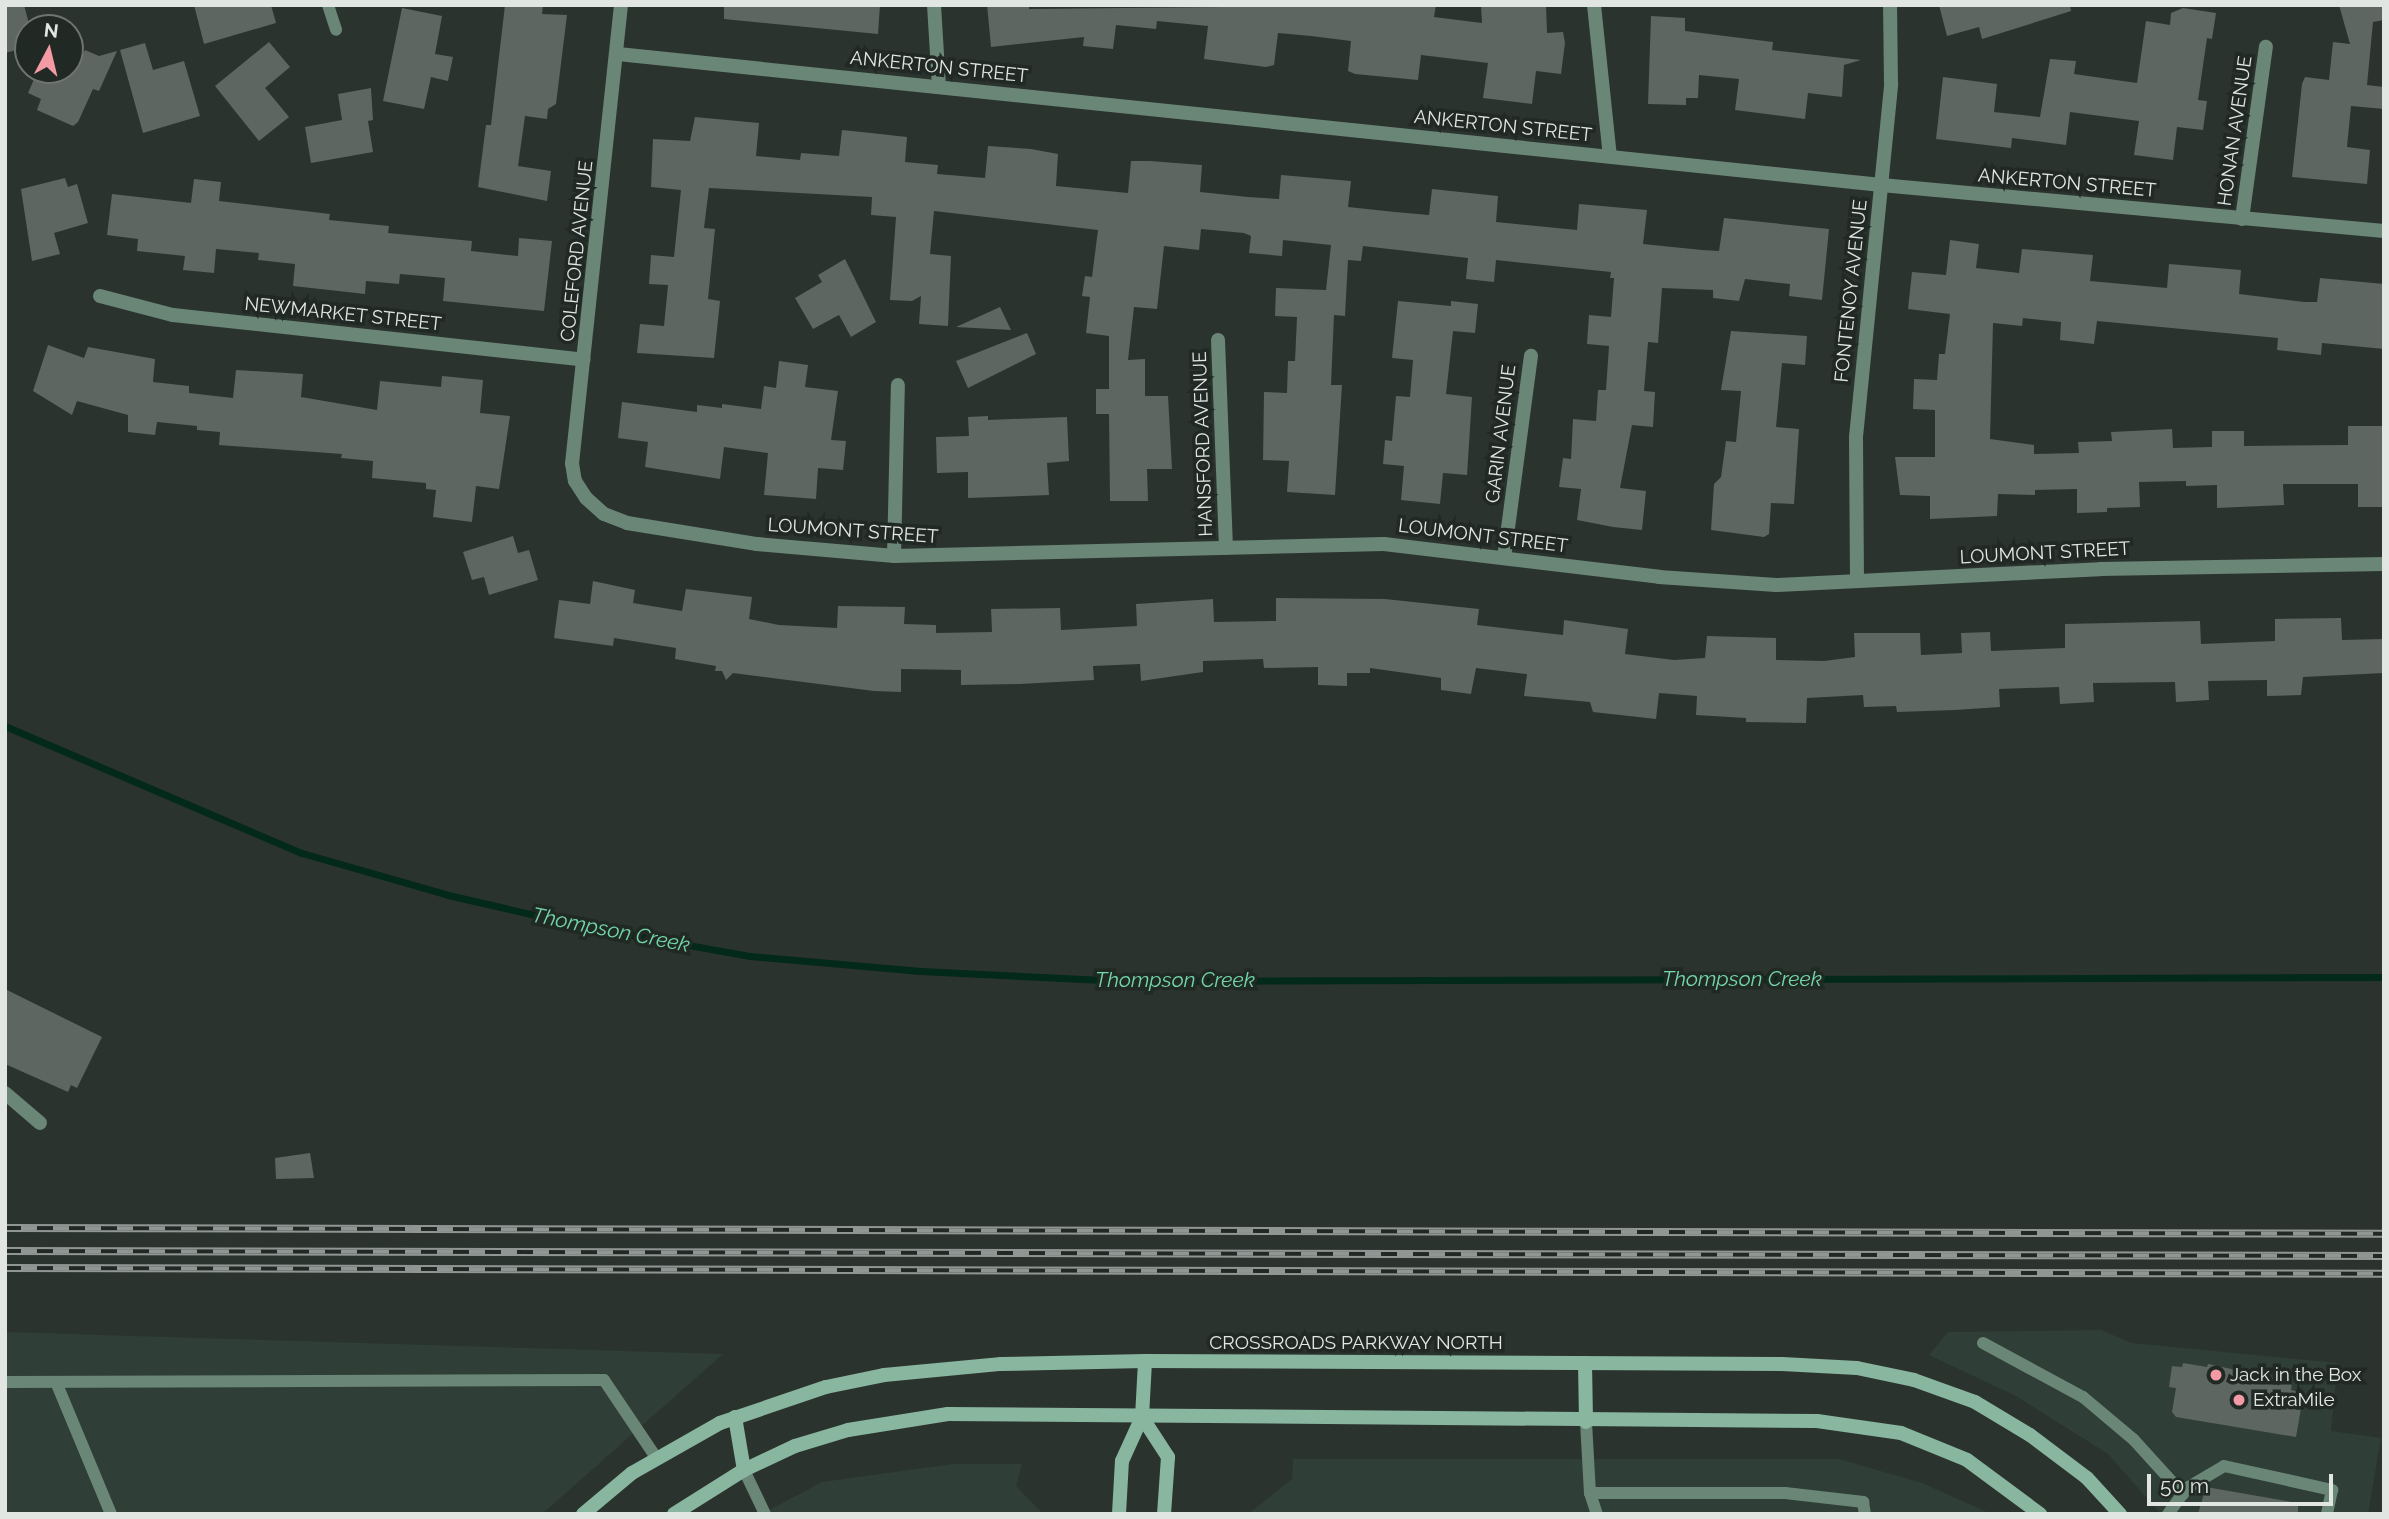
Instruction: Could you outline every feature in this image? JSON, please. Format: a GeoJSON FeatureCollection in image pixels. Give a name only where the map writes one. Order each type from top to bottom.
{"type":"FeatureCollection","features":[{"type":"Feature","properties":{"kind":"street","name":"COLEFORD AVENUE"},"geometry":{"type":"LineString","coordinates":[[586,498],[575,481],[572,463],[618,54],[621,5]]}},
{"type":"Feature","properties":{"kind":"street"},"geometry":{"type":"LineString","coordinates":[[934,5],[939,86]]}},
{"type":"Feature","properties":{"kind":"street"},"geometry":{"type":"LineString","coordinates":[[1594,5],[1610,156]]}},
{"type":"Feature","properties":{"kind":"street","name":"FONTENOY AVENUE"},"geometry":{"type":"LineString","coordinates":[[1857,582],[1856,437],[1891,85],[1890,5]]}},
{"type":"Feature","properties":{"kind":"street","name":"HONAN AVENUE"},"geometry":{"type":"LineString","coordinates":[[2242,219],[2266,47]]}},
{"type":"Feature","properties":{"kind":"street","name":"ANKERTON STREET"},"geometry":{"type":"LineString","coordinates":[[618,54],[1881,185],[2384,230]]}},
{"type":"Feature","properties":{"kind":"street","name":"NEWMARKET STREET"},"geometry":{"type":"LineString","coordinates":[[100,296],[173,315],[584,360]]}},
{"type":"Feature","properties":{"kind":"street","name":"HANSFORD AVENUE"},"geometry":{"type":"LineString","coordinates":[[1218,340],[1226,548]]}},
{"type":"Feature","properties":{"kind":"street","name":"GARIN AVENUE"},"geometry":{"type":"LineString","coordinates":[[1504,558],[1531,356]]}},
{"type":"Feature","properties":{"kind":"street"},"geometry":{"type":"LineString","coordinates":[[894,556],[898,385]]}},
{"type":"Feature","properties":{"kind":"street","name":"LOUMONT STREET"},"geometry":{"type":"LineString","coordinates":[[586,498],[604,514],[627,523],[757,544],[894,556],[1064,556],[1384,544],[1706,581],[1776,585],[2100,569],[2384,564]]}},
{"type":"Feature","properties":{"kind":"street"},"geometry":{"type":"LineString","coordinates":[[5,1093],[40,1123]]}},
{"type":"Feature","properties":{"kind":"street"},"geometry":{"type":"LineString","coordinates":[[1119,1514],[1122,1461],[1142,1417],[1145,1361]]}},
{"type":"Feature","properties":{"kind":"street","name":"CROSSROADS PARKWAY NORTH"},"geometry":{"type":"LineString","coordinates":[[583,1514],[657,1459],[735,1418],[826,1387],[884,1375],[1001,1364],[1145,1361],[1782,1364],[1857,1368],[1913,1380],[1975,1402],[2030,1435],[2087,1478],[2120,1514]]}},
{"type":"Feature","properties":{"kind":"street"},"geometry":{"type":"LineString","coordinates":[[1585,1363],[1586,1422]]}},
{"type":"Feature","properties":{"kind":"street"},"geometry":{"type":"LineString","coordinates":[[674,1514],[744,1470],[795,1446],[891,1422],[947,1414],[1586,1422],[1817,1421],[1900,1433],[1967,1460],[2040,1514]]}},
{"type":"Feature","properties":{"kind":"street"},"geometry":{"type":"LineString","coordinates":[[1142,1417],[1168,1457],[1164,1514]]}},
{"type":"Feature","properties":{"kind":"street"},"geometry":{"type":"LineString","coordinates":[[735,1418],[744,1470]]}},
{"type":"Feature","properties":{"kind":"lane"},"geometry":{"type":"LineString","coordinates":[[328,5],[335,30]]}},
{"type":"Feature","properties":{"kind":"lane"},"geometry":{"type":"LineString","coordinates":[[1983,1342],[2083,1397],[2134,1440],[2183,1494]]}},
{"type":"Feature","properties":{"kind":"lane"},"geometry":{"type":"LineString","coordinates":[[5,1382],[604,1380],[657,1459]]}},
{"type":"Feature","properties":{"kind":"lane"},"geometry":{"type":"LineString","coordinates":[[56,1382],[111,1514]]}},
{"type":"Feature","properties":{"kind":"lane"},"geometry":{"type":"LineString","coordinates":[[1586,1422],[1590,1493],[1597,1514]]}},
{"type":"Feature","properties":{"kind":"lane"},"geometry":{"type":"LineString","coordinates":[[2168,1514],[2183,1494],[2224,1466],[2332,1490],[2327,1514]]}},
{"type":"Feature","properties":{"kind":"lane"},"geometry":{"type":"LineString","coordinates":[[744,1470],[765,1514]]}},
{"type":"Feature","properties":{"kind":"lane"},"geometry":{"type":"LineString","coordinates":[[1590,1493],[1785,1493],[1863,1502],[1865,1514]]}},
{"type":"Feature","properties":{"kind":"shaded area"},"geometry":{"type":"Polygon","coordinates":[[[2101,1330],[2132,1343],[2338,1363],[2331,1431],[2381,1438],[2368,1514],[2161,1514],[2108,1454],[2016,1396],[1929,1355],[1948,1332],[2101,1330]]]}},
{"type":"Feature","properties":{"kind":"shaded area"},"geometry":{"type":"Polygon","coordinates":[[[5,1332],[723,1354],[542,1514],[5,1514],[5,1332]]]}},
{"type":"Feature","properties":{"kind":"shaded area"},"geometry":{"type":"Polygon","coordinates":[[[1293,1459],[1839,1459],[1922,1483],[1991,1514],[1248,1514],[1292,1479],[1293,1459]]]}},
{"type":"Feature","properties":{"kind":"shaded area"},"geometry":{"type":"Polygon","coordinates":[[[953,1464],[1022,1464],[1016,1486],[1043,1514],[762,1514],[822,1482],[953,1464]]]}},
{"type":"Feature","properties":{"kind":"building"},"geometry":{"type":"Polygon","coordinates":[[[5,5],[24,5],[26,14],[14,14],[14,51],[5,53],[5,5]]]}},
{"type":"Feature","properties":{"kind":"building"},"geometry":{"type":"Polygon","coordinates":[[[194,5],[271,5],[276,23],[204,44],[194,5]]]}},
{"type":"Feature","properties":{"kind":"building"},"geometry":{"type":"Polygon","coordinates":[[[505,5],[543,5],[542,14],[567,15],[556,104],[548,109],[547,119],[525,116],[518,166],[551,171],[547,201],[478,187],[486,125],[491,125],[505,5]]]}},
{"type":"Feature","properties":{"kind":"building"},"geometry":{"type":"Polygon","coordinates":[[[724,5],[880,5],[878,34],[724,19],[724,5]]]}},
{"type":"Feature","properties":{"kind":"building"},"geometry":{"type":"Polygon","coordinates":[[[987,5],[1029,5],[1029,9],[1436,5],[1434,17],[1482,23],[1481,5],[1546,5],[1547,33],[1563,32],[1565,43],[1561,74],[1536,71],[1532,104],[1483,98],[1488,63],[1421,55],[1418,80],[1355,74],[1348,71],[1351,41],[1311,36],[1278,33],[1274,65],[1266,67],[1204,59],[1208,26],[1157,21],[1156,29],[1116,25],[1113,49],[1083,46],[1084,37],[991,47],[987,5]]]}},
{"type":"Feature","properties":{"kind":"building"},"geometry":{"type":"Polygon","coordinates":[[[1939,5],[2070,5],[2071,11],[1982,39],[1979,27],[1947,36],[1939,5]]]}},
{"type":"Feature","properties":{"kind":"building"},"geometry":{"type":"Polygon","coordinates":[[[2339,5],[2384,5],[2384,20],[2373,22],[2367,85],[2384,87],[2384,109],[2351,106],[2347,147],[2370,150],[2367,184],[2292,177],[2305,77],[2329,80],[2333,42],[2350,44],[2339,5]]]}},
{"type":"Feature","properties":{"kind":"building"},"geometry":{"type":"Polygon","coordinates":[[[402,8],[442,16],[435,54],[453,57],[448,81],[431,77],[424,109],[383,101],[402,8]]]}},
{"type":"Feature","properties":{"kind":"building"},"geometry":{"type":"Polygon","coordinates":[[[2183,8],[2216,13],[2212,39],[2207,38],[2198,100],[2207,101],[2203,130],[2177,127],[2173,160],[2134,155],[2139,121],[2070,112],[2066,145],[2012,138],[2011,148],[1936,139],[1943,77],[1997,84],[1994,112],[2040,117],[2050,59],[2076,61],[2074,74],[2137,83],[2146,21],[2170,25],[2171,13],[2183,8]]]}},
{"type":"Feature","properties":{"kind":"building"},"geometry":{"type":"Polygon","coordinates":[[[1651,16],[1685,18],[1685,31],[1773,42],[1772,50],[1861,60],[1844,65],[1842,97],[1808,93],[1805,119],[1735,110],[1739,79],[1699,75],[1698,98],[1686,98],[1686,105],[1648,104],[1651,16]]]}},
{"type":"Feature","properties":{"kind":"building"},"geometry":{"type":"Polygon","coordinates":[[[269,42],[290,67],[265,88],[289,117],[259,141],[215,86],[269,42]]]}},
{"type":"Feature","properties":{"kind":"building"},"geometry":{"type":"Polygon","coordinates":[[[145,43],[153,70],[184,61],[200,116],[143,133],[120,50],[145,43]]]}},
{"type":"Feature","properties":{"kind":"building"},"geometry":{"type":"Polygon","coordinates":[[[85,50],[99,56],[117,51],[99,91],[93,89],[78,122],[73,126],[37,110],[41,99],[28,93],[32,84],[84,84],[85,50]]]}},
{"type":"Feature","properties":{"kind":"building"},"geometry":{"type":"Polygon","coordinates":[[[371,88],[373,120],[368,121],[373,152],[311,163],[305,127],[342,120],[338,94],[371,88]]]}},
{"type":"Feature","properties":{"kind":"building"},"geometry":{"type":"Polygon","coordinates":[[[695,117],[759,123],[756,156],[800,160],[801,153],[839,156],[842,130],[907,137],[905,162],[938,165],[937,174],[985,178],[988,146],[1058,154],[1056,186],[1128,193],[1131,161],[1150,161],[1202,165],[1200,192],[1279,199],[1281,175],[1351,181],[1348,207],[1429,215],[1432,189],[1498,196],[1496,222],[1577,230],[1579,204],[1647,210],[1643,244],[1702,250],[1719,251],[1724,218],[1829,229],[1822,300],[1789,296],[1790,284],[1745,279],[1739,301],[1713,298],[1713,290],[1662,288],[1658,343],[1648,342],[1644,391],[1655,392],[1653,427],[1632,425],[1620,488],[1646,491],[1642,530],[1613,527],[1577,520],[1581,489],[1559,487],[1563,458],[1571,459],[1573,419],[1596,421],[1598,390],[1606,390],[1609,346],[1587,344],[1589,315],[1611,317],[1614,278],[1610,278],[1611,272],[1496,260],[1494,282],[1466,279],[1468,258],[1363,246],[1361,261],[1348,260],[1345,316],[1334,315],[1331,385],[1342,385],[1335,495],[1287,492],[1289,461],[1263,460],[1264,392],[1287,393],[1288,361],[1295,361],[1297,317],[1275,316],[1276,288],[1326,290],[1331,245],[1283,240],[1282,256],[1249,253],[1251,236],[1201,229],[1199,250],[1164,246],[1157,309],[1134,307],[1128,360],[1145,359],[1145,396],[1168,396],[1172,469],[1147,469],[1148,501],[1110,501],[1109,414],[1096,414],[1096,389],[1109,389],[1109,336],[1086,333],[1090,297],[1082,296],[1085,276],[1092,277],[1098,230],[934,211],[930,254],[951,256],[948,326],[919,324],[921,296],[912,301],[890,300],[896,217],[871,215],[872,197],[709,188],[704,228],[715,229],[708,299],[720,301],[714,358],[637,353],[640,324],[664,326],[668,285],[649,284],[651,255],[674,257],[681,190],[651,187],[653,139],[690,141],[695,117]]]}},
{"type":"Feature","properties":{"kind":"building"},"geometry":{"type":"Polygon","coordinates":[[[65,178],[68,187],[77,184],[88,223],[54,233],[60,254],[32,261],[21,189],[65,178]]]}},
{"type":"Feature","properties":{"kind":"building"},"geometry":{"type":"Polygon","coordinates":[[[194,179],[221,182],[219,201],[330,214],[329,220],[389,226],[388,233],[472,241],[471,251],[518,256],[519,238],[552,241],[544,311],[443,301],[445,278],[400,274],[399,284],[366,281],[365,294],[293,286],[295,264],[258,260],[259,253],[216,249],[214,273],[183,270],[185,256],[137,251],[138,239],[107,235],[112,194],[191,203],[194,179]]]}},
{"type":"Feature","properties":{"kind":"building"},"geometry":{"type":"Polygon","coordinates":[[[1950,240],[1979,244],[1976,268],[2019,273],[2022,249],[2093,255],[2090,281],[2167,288],[2169,264],[2241,270],[2239,294],[2304,302],[2317,302],[2320,278],[2384,284],[2384,349],[2322,343],[2321,355],[2277,350],[2278,338],[2097,321],[2094,344],[2060,340],[2061,322],[2023,318],[2022,326],[1993,323],[1990,439],[2034,445],[2034,454],[2079,453],[2078,442],[2112,441],[2111,432],[2172,429],[2173,448],[2212,447],[2212,431],[2244,431],[2244,446],[2348,445],[2348,426],[2384,426],[2384,507],[2358,507],[2358,484],[2283,484],[2284,505],[2217,508],[2217,485],[2186,486],[2186,481],[2139,482],[2140,507],[2107,508],[2107,512],[2077,513],[2077,489],[2035,490],[2035,495],[1998,494],[1997,516],[1930,519],[1930,496],[1900,495],[1895,457],[1935,457],[1935,410],[1913,409],[1914,379],[1937,380],[1939,354],[1945,354],[1950,314],[1908,309],[1912,272],[1946,275],[1950,240]]]}},
{"type":"Feature","properties":{"kind":"building"},"geometry":{"type":"Polygon","coordinates":[[[845,259],[876,322],[851,337],[839,315],[813,329],[795,298],[822,282],[818,275],[845,259]]]}},
{"type":"Feature","properties":{"kind":"building"},"geometry":{"type":"Polygon","coordinates":[[[1398,301],[1451,306],[1451,301],[1478,304],[1475,333],[1453,331],[1446,394],[1472,397],[1467,475],[1443,473],[1440,504],[1401,500],[1404,466],[1383,464],[1385,440],[1392,441],[1396,396],[1410,397],[1413,360],[1392,358],[1398,301]]]}},
{"type":"Feature","properties":{"kind":"building"},"geometry":{"type":"Polygon","coordinates":[[[1000,307],[1011,330],[956,327],[1000,307]]]}},
{"type":"Feature","properties":{"kind":"building"},"geometry":{"type":"Polygon","coordinates":[[[1731,331],[1807,336],[1805,365],[1782,363],[1776,427],[1799,429],[1794,504],[1771,503],[1769,534],[1764,537],[1711,530],[1714,484],[1721,477],[1726,441],[1736,442],[1741,391],[1721,390],[1731,331]]]}},
{"type":"Feature","properties":{"kind":"building"},"geometry":{"type":"Polygon","coordinates":[[[1027,333],[1036,354],[968,388],[956,361],[1027,333]]]}},
{"type":"Feature","properties":{"kind":"building"},"geometry":{"type":"Polygon","coordinates":[[[48,345],[84,358],[88,347],[155,359],[153,382],[189,386],[189,393],[233,398],[236,370],[303,374],[301,397],[377,410],[380,381],[441,387],[442,376],[483,380],[480,413],[510,416],[499,489],[476,486],[472,522],[433,517],[436,490],[426,489],[426,483],[372,478],[373,461],[341,458],[342,454],[219,445],[220,432],[197,430],[197,426],[157,422],[155,435],[128,432],[128,415],[77,401],[72,415],[33,391],[48,345]]]}},
{"type":"Feature","properties":{"kind":"building"},"geometry":{"type":"Polygon","coordinates":[[[779,361],[808,365],[805,387],[838,391],[831,440],[846,441],[843,470],[818,468],[816,499],[764,495],[768,453],[724,447],[720,479],[645,467],[648,442],[618,438],[622,402],[697,412],[697,405],[722,408],[722,404],[761,409],[764,386],[776,388],[779,361]]]}},
{"type":"Feature","properties":{"kind":"building"},"geometry":{"type":"Polygon","coordinates":[[[988,416],[988,420],[1067,417],[1069,461],[1047,463],[1049,495],[968,498],[968,472],[937,473],[936,437],[969,436],[968,417],[988,416]]]}},
{"type":"Feature","properties":{"kind":"building"},"geometry":{"type":"Polygon","coordinates":[[[513,536],[518,553],[529,550],[538,580],[489,595],[484,577],[472,580],[463,552],[513,536]]]}},
{"type":"Feature","properties":{"kind":"building"},"geometry":{"type":"Polygon","coordinates":[[[593,581],[635,590],[633,603],[682,611],[686,589],[752,597],[749,619],[779,625],[837,628],[838,606],[905,607],[904,624],[936,625],[936,633],[992,632],[991,609],[1060,608],[1061,630],[1137,626],[1136,604],[1213,599],[1214,622],[1276,621],[1276,598],[1385,599],[1479,609],[1477,625],[1563,635],[1564,620],[1628,629],[1625,654],[1674,660],[1705,658],[1707,636],[1776,638],[1776,660],[1824,661],[1855,657],[1854,633],[1920,633],[1921,655],[1962,653],[1961,633],[1990,632],[1991,651],[2065,648],[2065,624],[2200,621],[2201,644],[2275,641],[2275,619],[2341,618],[2342,640],[2384,639],[2384,673],[2303,677],[2301,695],[2267,696],[2267,680],[2208,681],[2209,700],[2176,702],[2175,682],[2093,683],[2094,702],[2060,704],[2059,687],[1999,689],[2000,707],[1955,710],[1897,712],[1896,706],[1864,707],[1863,695],[1807,698],[1806,723],[1746,722],[1746,718],[1696,715],[1697,696],[1659,693],[1656,719],[1593,712],[1590,702],[1524,696],[1527,674],[1476,668],[1471,694],[1441,690],[1441,678],[1370,668],[1370,673],[1347,673],[1347,686],[1318,685],[1318,667],[1264,668],[1263,659],[1203,661],[1203,672],[1141,681],[1140,664],[1093,666],[1094,680],[1020,684],[961,685],[961,670],[901,669],[901,692],[874,691],[733,673],[726,680],[722,671],[715,671],[716,666],[675,659],[676,648],[614,638],[613,646],[554,638],[559,600],[590,604],[593,581]]]}},
{"type":"Feature","properties":{"kind":"building"},"geometry":{"type":"Polygon","coordinates":[[[5,989],[102,1037],[77,1088],[71,1085],[68,1092],[5,1064],[5,989]]]}},
{"type":"Feature","properties":{"kind":"building"},"geometry":{"type":"Polygon","coordinates":[[[310,1153],[314,1178],[276,1179],[275,1158],[310,1153]]]}},
{"type":"Feature","properties":{"kind":"building","name":"ExtraMile"},"geometry":{"type":"Polygon","coordinates":[[[2183,1363],[2207,1367],[2208,1364],[2292,1382],[2291,1390],[2302,1392],[2303,1397],[2296,1437],[2176,1417],[2172,1412],[2176,1388],[2169,1387],[2172,1366],[2182,1367],[2183,1363]]]}},
{"type":"Feature","properties":{"kind":"building"},"geometry":{"type":"Polygon","coordinates":[[[2206,1487],[2298,1503],[2298,1514],[2198,1514],[2206,1487]]]}},
{"type":"Feature","properties":{"kind":"waterway","name":"Thompson Creek"},"geometry":{"type":"LineString","coordinates":[[5,726],[302,853],[448,895],[587,927],[750,956],[920,971],[1124,981],[2384,977]]}},
{"type":"Feature","properties":{"kind":"railway"},"geometry":{"type":"LineString","coordinates":[[5,1228],[2384,1234]]}},
{"type":"Feature","properties":{"kind":"railway"},"geometry":{"type":"LineString","coordinates":[[5,1251],[2384,1256]]}},
{"type":"Feature","properties":{"kind":"railway"},"geometry":{"type":"LineString","coordinates":[[5,1268],[2384,1274]]}},
{"type":"Feature","properties":{"kind":"place","name":"Jack in the Box"},"geometry":{"type":"Point","coordinates":[2216,1375]}},
{"type":"Feature","properties":{"kind":"place","name":"ExtraMile"},"geometry":{"type":"Point","coordinates":[2239,1400]}}]}
